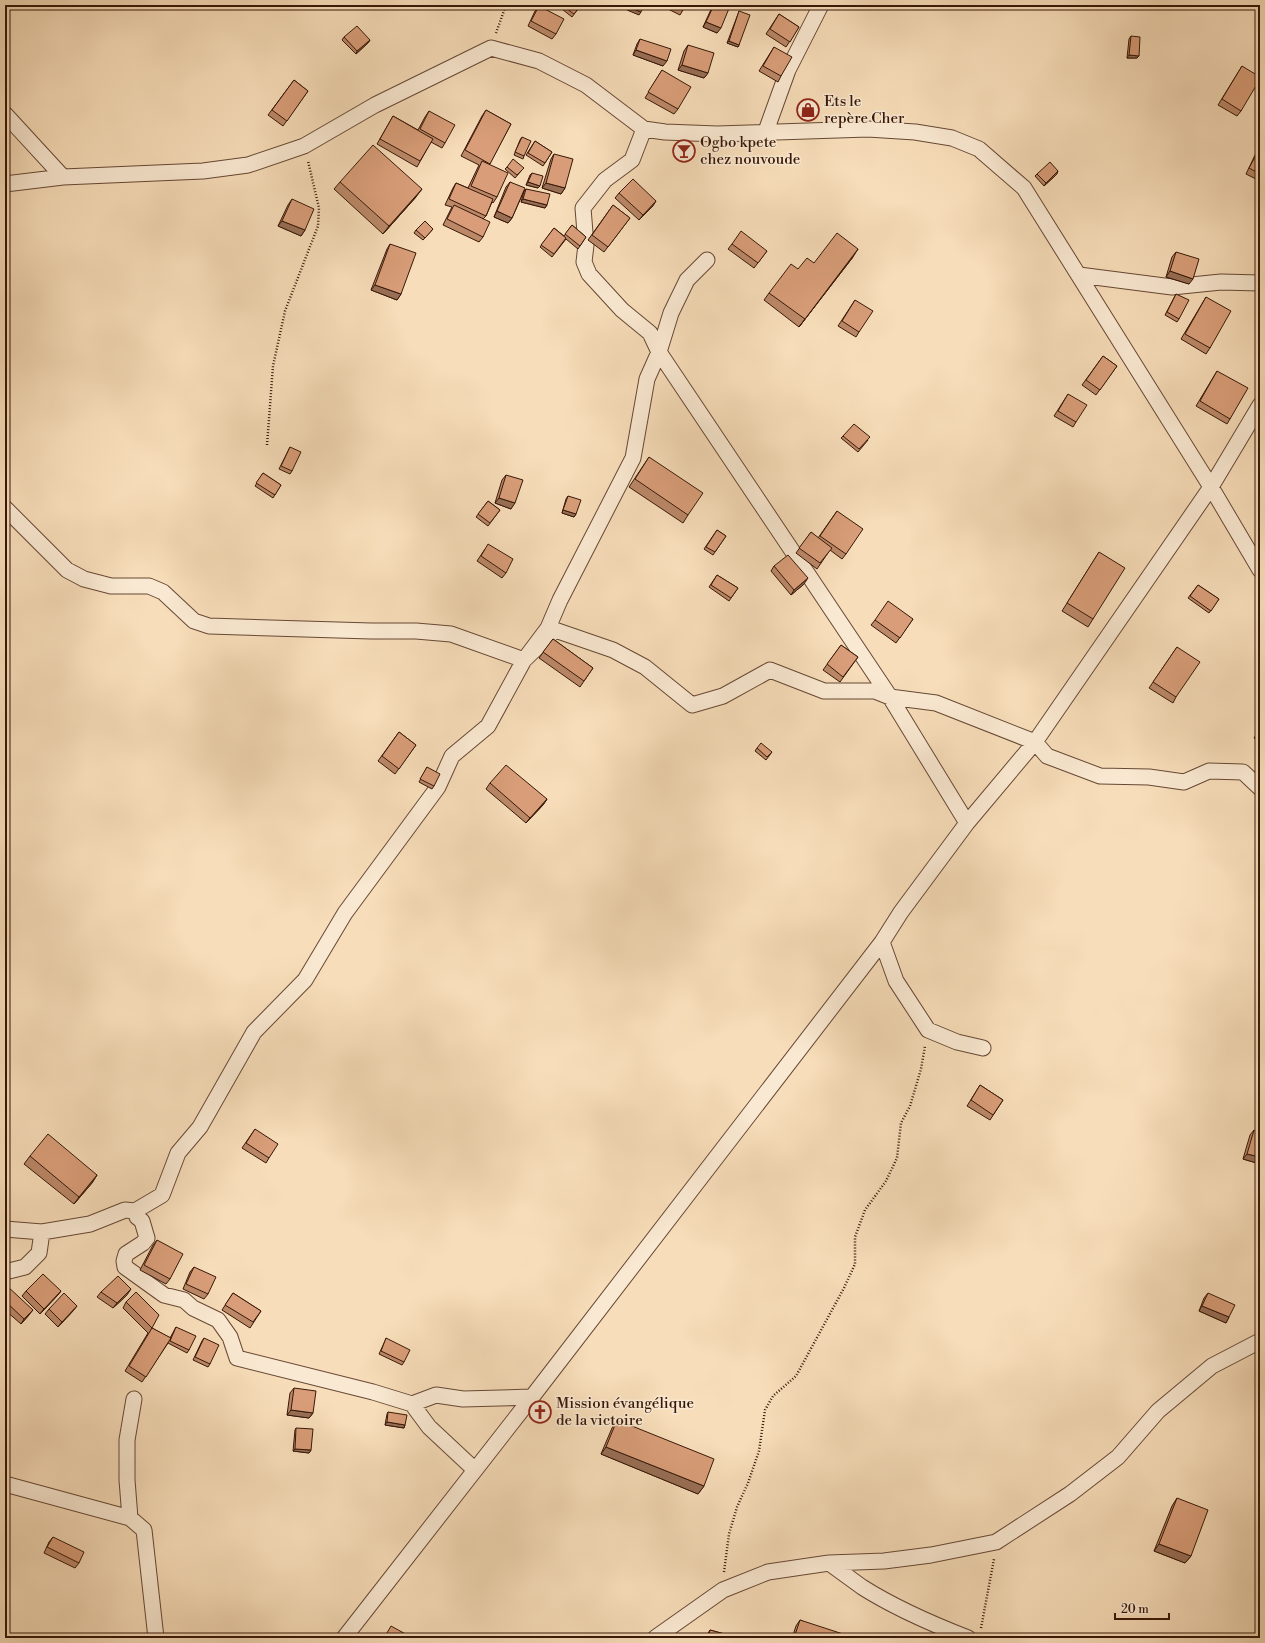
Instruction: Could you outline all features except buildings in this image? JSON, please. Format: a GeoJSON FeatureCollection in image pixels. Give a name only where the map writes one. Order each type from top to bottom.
{"type":"FeatureCollection","features":[{"type":"Feature","properties":{"kind":"street"},"geometry":{"type":"LineString","coordinates":[[766,131],[788,70],[821,5]]}},
{"type":"Feature","properties":{"kind":"street"},"geometry":{"type":"LineString","coordinates":[[5,184],[63,176],[203,171],[248,166],[304,146],[375,105],[490,48],[539,61],[579,82],[644,129],[665,132],[717,134],[766,131],[868,129],[915,132],[952,138],[979,149],[1024,188],[1211,487],[1260,570]]}},
{"type":"Feature","properties":{"kind":"street"},"geometry":{"type":"LineString","coordinates":[[5,114],[63,176]]}},
{"type":"Feature","properties":{"kind":"street"},"geometry":{"type":"LineString","coordinates":[[644,129],[632,160],[605,180],[583,208],[586,245],[584,262],[589,274],[617,305],[650,333],[659,352],[890,697],[967,822]]}},
{"type":"Feature","properties":{"kind":"street"},"geometry":{"type":"LineString","coordinates":[[5,1229],[42,1232],[90,1224],[125,1210],[135,1211],[162,1195],[178,1153],[200,1127],[254,1032],[305,980],[345,913],[438,787],[452,756],[488,726],[524,660],[548,628],[560,600],[633,458],[647,379],[659,352],[671,313],[687,280],[707,260]]}},
{"type":"Feature","properties":{"kind":"street"},"geometry":{"type":"LineString","coordinates":[[1079,275],[1172,287],[1220,282],[1260,282]]}},
{"type":"Feature","properties":{"kind":"street"},"geometry":{"type":"LineString","coordinates":[[344,1638],[532,1397],[882,942],[901,912],[967,822],[1031,748],[1211,487],[1260,405]]}},
{"type":"Feature","properties":{"kind":"street"},"geometry":{"type":"LineString","coordinates":[[5,508],[67,570],[84,579],[111,586],[149,586],[164,592],[194,621],[209,626],[416,631],[451,634],[524,660]]}},
{"type":"Feature","properties":{"kind":"street"},"geometry":{"type":"LineString","coordinates":[[524,660],[555,630],[613,650],[645,667],[692,705],[723,696],[770,670],[824,691],[875,690],[890,697],[936,703],[1047,756],[1100,776],[1149,776],[1184,782],[1209,771],[1243,772],[1260,788]]}},
{"type":"Feature","properties":{"kind":"street"},"geometry":{"type":"LineString","coordinates":[[882,942],[896,981],[928,1030],[957,1042],[983,1048]]}},
{"type":"Feature","properties":{"kind":"street"},"geometry":{"type":"LineString","coordinates":[[135,1211],[137,1217],[142,1222],[147,1238],[144,1243],[126,1254],[124,1261],[125,1267],[164,1295],[184,1300],[193,1308],[218,1320],[230,1337],[237,1358],[374,1392],[412,1404],[429,1427],[475,1470]]}},
{"type":"Feature","properties":{"kind":"street"},"geometry":{"type":"LineString","coordinates":[[5,1272],[25,1267],[39,1253],[42,1232]]}},
{"type":"Feature","properties":{"kind":"street"},"geometry":{"type":"LineString","coordinates":[[655,1638],[723,1590],[768,1572],[829,1562],[884,1561],[931,1555],[996,1542],[1070,1494],[1118,1457],[1158,1410],[1212,1366],[1260,1341]]}},
{"type":"Feature","properties":{"kind":"street"},"geometry":{"type":"LineString","coordinates":[[412,1404],[436,1395],[463,1399],[532,1397]]}},
{"type":"Feature","properties":{"kind":"street"},"geometry":{"type":"LineString","coordinates":[[130,1518],[127,1480],[127,1440],[134,1399]]}},
{"type":"Feature","properties":{"kind":"street"},"geometry":{"type":"LineString","coordinates":[[5,1484],[130,1518],[144,1530],[156,1638]]}},
{"type":"Feature","properties":{"kind":"street"},"geometry":{"type":"LineString","coordinates":[[829,1562],[861,1586],[892,1604],[933,1624],[974,1635]]}},
{"type":"Feature","properties":{"kind":"path"},"geometry":{"type":"LineString","coordinates":[[490,48],[506,5]]}},
{"type":"Feature","properties":{"kind":"path"},"geometry":{"type":"LineString","coordinates":[[266,445],[272,366],[285,311],[318,226],[319,208],[304,146]]}},
{"type":"Feature","properties":{"kind":"path"},"geometry":{"type":"LineString","coordinates":[[723,1590],[729,1534],[737,1507],[748,1483],[759,1450],[765,1410],[772,1396],[796,1376],[844,1288],[855,1264],[855,1237],[865,1210],[886,1181],[897,1158],[901,1123],[910,1106],[921,1069],[928,1030]]}},
{"type":"Feature","properties":{"kind":"path"},"geometry":{"type":"LineString","coordinates":[[974,1635],[996,1542]]}},
{"type":"Feature","properties":{"kind":"place","name":"Ets le repère Cher"},"geometry":{"type":"Point","coordinates":[808,110]}},
{"type":"Feature","properties":{"kind":"place","name":"Ogbo kpete chez nouvoude"},"geometry":{"type":"Point","coordinates":[684,151]}},
{"type":"Feature","properties":{"kind":"place","name":"Mission évangélique de la victoire"},"geometry":{"type":"Point","coordinates":[540,1412]}}]}
